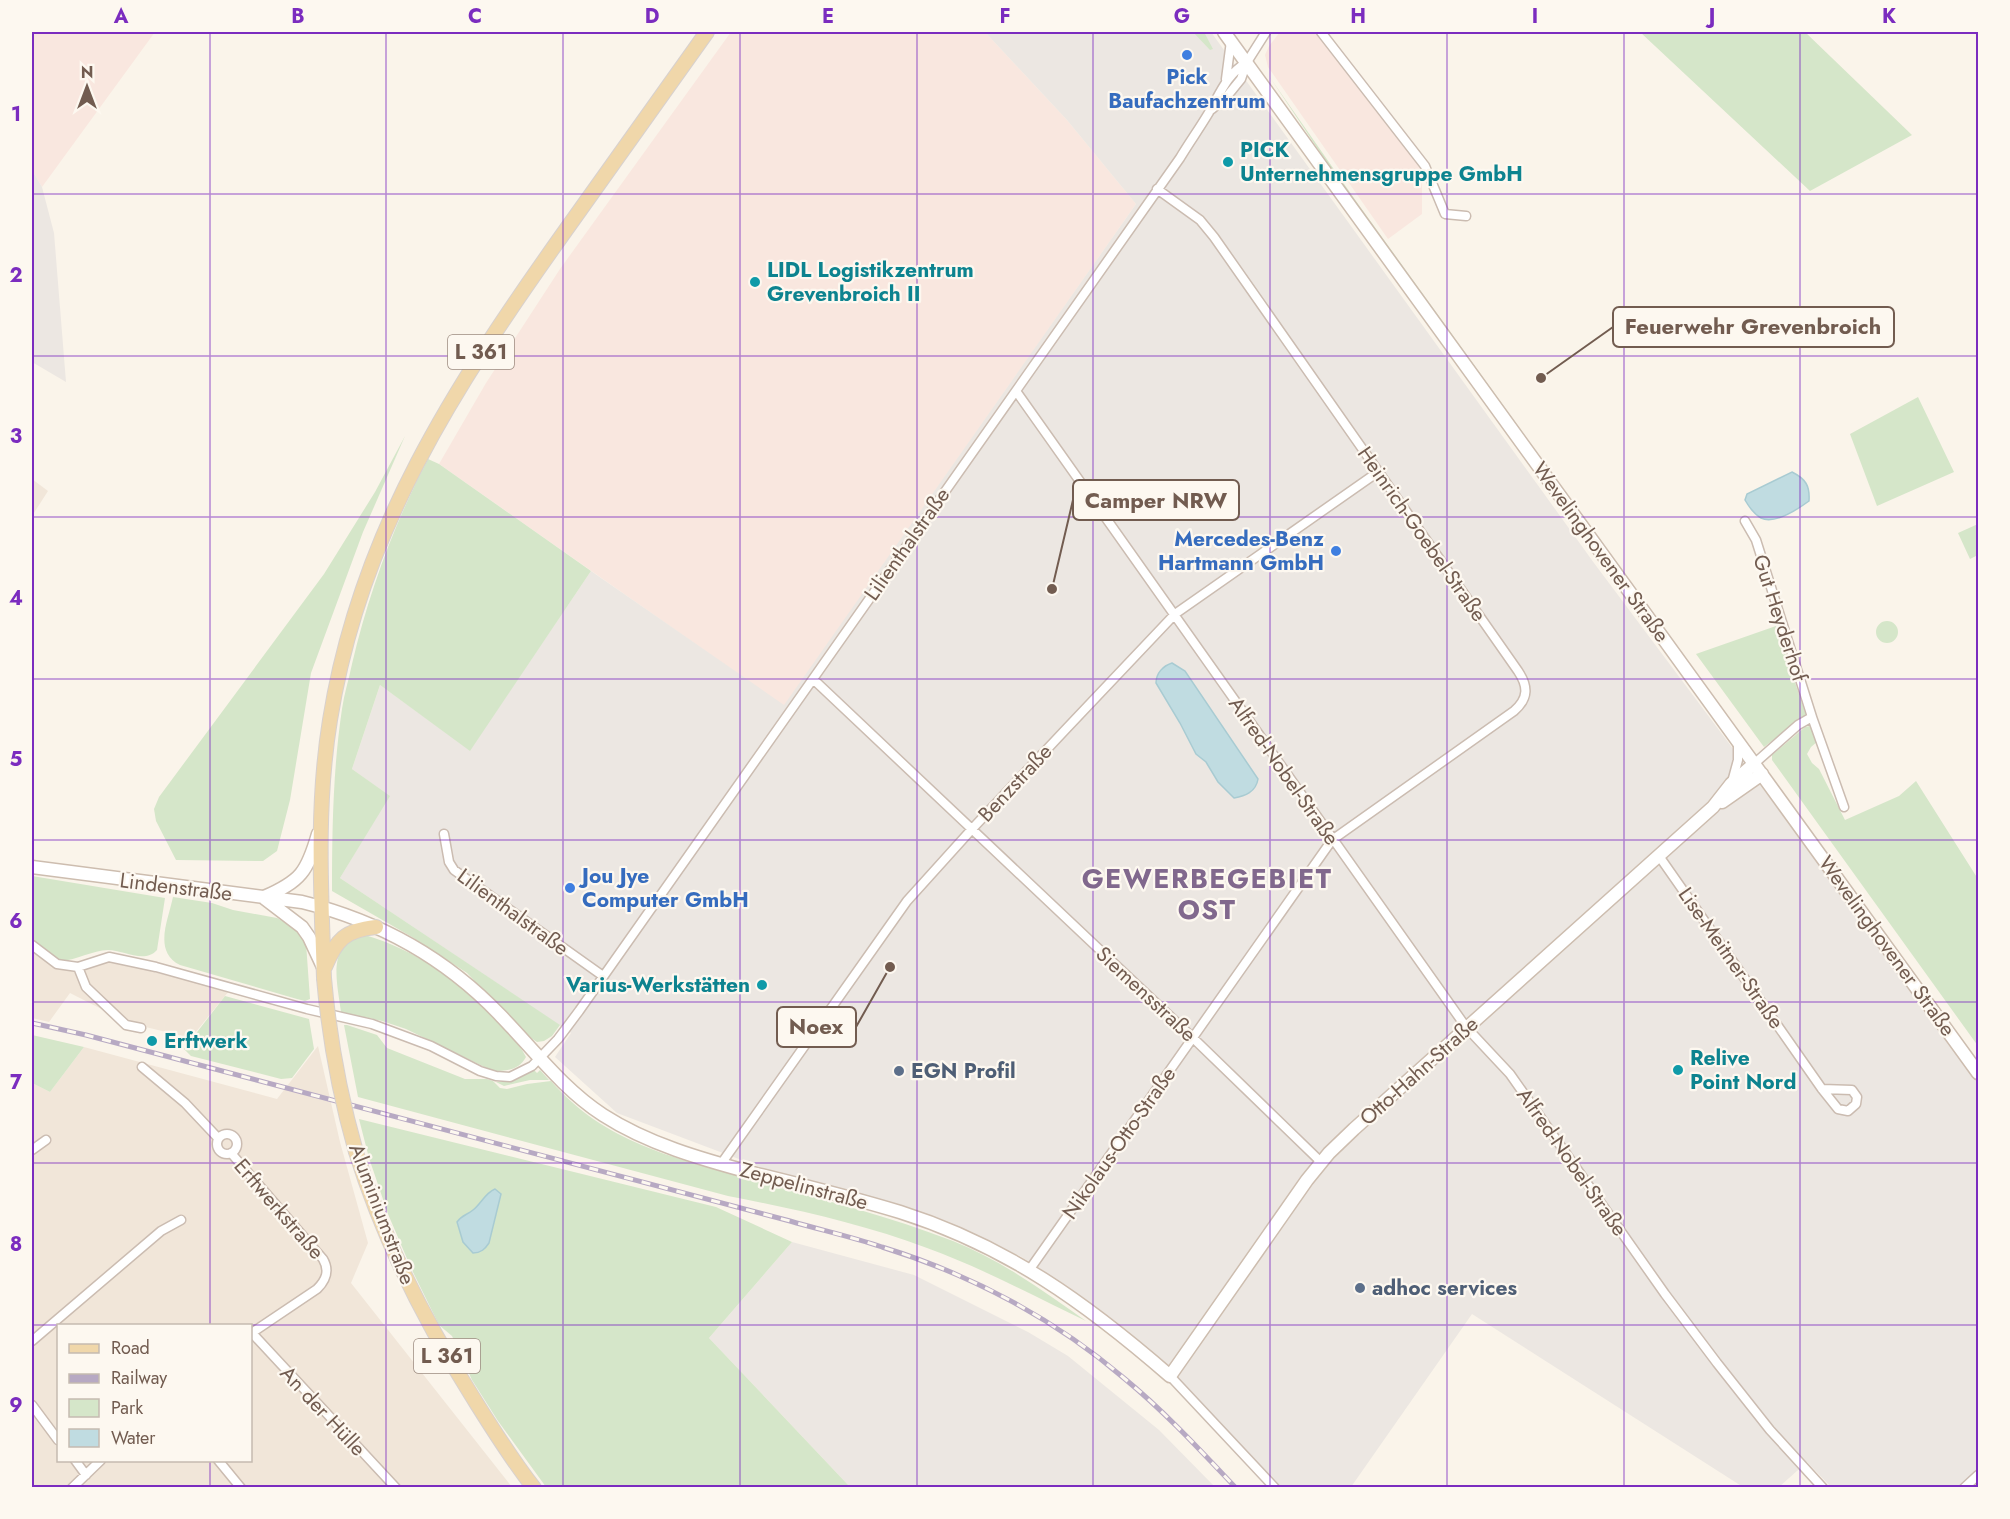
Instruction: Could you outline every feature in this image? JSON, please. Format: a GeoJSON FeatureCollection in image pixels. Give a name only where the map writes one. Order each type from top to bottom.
{"type":"FeatureCollection","features":[{"type":"Feature","properties":{"kind":"main road","name":"L 361"},"geometry":{"type":"LineString","coordinates":[[321,907],[320,826],[330,719],[346,645],[376,551],[403,488],[456,391],[499,324],[707,32]]}},
{"type":"Feature","properties":{"kind":"main road","name":"Aluminiumstraße"},"geometry":{"type":"LineString","coordinates":[[321,907],[324,973],[333,1045],[356,1152],[384,1228],[423,1313],[482,1412],[534,1488]]}},
{"type":"Feature","properties":{"kind":"main road"},"geometry":{"type":"LineString","coordinates":[[324,973],[333,948],[343,937],[359,929],[376,927]]}},
{"type":"Feature","properties":{"kind":"street","name":"Lilienthalstraße"},"geometry":{"type":"LineString","coordinates":[[1210,111],[1236,87],[1247,62],[1266,32]]}},
{"type":"Feature","properties":{"kind":"street"},"geometry":{"type":"LineString","coordinates":[[1321,32],[1425,166],[1445,214],[1466,216]]}},
{"type":"Feature","properties":{"kind":"street","name":"Lilienthalstraße"},"geometry":{"type":"LineString","coordinates":[[1225,82],[1227,36]]}},
{"type":"Feature","properties":{"kind":"street","name":"Wevelinghovener Straße"},"geometry":{"type":"LineString","coordinates":[[1227,36],[1978,1073]]}},
{"type":"Feature","properties":{"kind":"street","name":"Lilienthalstraße"},"geometry":{"type":"LineString","coordinates":[[78,967],[109,957],[156,967],[307,1009],[372,1024],[431,1046],[480,1071],[496,1076],[510,1077],[540,1059],[558,1039],[603,976],[1016,391],[1210,111],[1225,82],[1236,69],[1247,62]]}},
{"type":"Feature","properties":{"kind":"street","name":"Heinrich-Goebel-Straße"},"geometry":{"type":"LineString","coordinates":[[1157,189],[1200,220],[1214,237],[1522,676],[1526,693],[1522,703],[1514,711],[1332,840]]}},
{"type":"Feature","properties":{"kind":"street","name":"Alfred-Nobel-Straße"},"geometry":{"type":"LineString","coordinates":[[1016,391],[1466,1027],[1510,1074],[1665,1294],[1723,1371],[1770,1430],[1823,1488]]}},
{"type":"Feature","properties":{"kind":"street","name":"Benzstraße"},"geometry":{"type":"LineString","coordinates":[[721,1164],[916,890],[1175,614],[1378,472]]}},
{"type":"Feature","properties":{"kind":"street","name":"Gut Heyderhof"},"geometry":{"type":"LineString","coordinates":[[1745,521],[1756,540],[1812,717],[1844,807]]}},
{"type":"Feature","properties":{"kind":"street","name":"Siemensstraße"},"geometry":{"type":"LineString","coordinates":[[813,679],[1321,1162]]}},
{"type":"Feature","properties":{"kind":"street"},"geometry":{"type":"LineString","coordinates":[[1759,768],[1797,725],[1812,717]]}},
{"type":"Feature","properties":{"kind":"street","name":"Otto-Hahn-Straße"},"geometry":{"type":"LineString","coordinates":[[1713,807],[1731,784],[1738,760],[1737,739]]}},
{"type":"Feature","properties":{"kind":"street","name":"Otto-Hahn-Straße"},"geometry":{"type":"LineString","coordinates":[[1731,784],[1759,768]]}},
{"type":"Feature","properties":{"kind":"street","name":"Otto-Hahn-Straße"},"geometry":{"type":"LineString","coordinates":[[1170,1376],[1321,1162],[1466,1027],[1759,768]]}},
{"type":"Feature","properties":{"kind":"street"},"geometry":{"type":"LineString","coordinates":[[320,826],[312,854],[297,880],[263,897],[302,927],[309,937],[324,973]]}},
{"type":"Feature","properties":{"kind":"street","name":"Lilienthalstraße"},"geometry":{"type":"LineString","coordinates":[[444,834],[449,861],[454,870],[603,976]]}},
{"type":"Feature","properties":{"kind":"street","name":"Nikolaus-Otto-Straße"},"geometry":{"type":"LineString","coordinates":[[1030,1269],[1332,840]]}},
{"type":"Feature","properties":{"kind":"street","name":"Lise-Meitner-Straße"},"geometry":{"type":"LineString","coordinates":[[1659,856],[1822,1089]]}},
{"type":"Feature","properties":{"kind":"street","name":"Lindenstraße"},"geometry":{"type":"LineString","coordinates":[[32,867],[141,883],[263,897],[321,907]]}},
{"type":"Feature","properties":{"kind":"street","name":"Zeppelinstraße"},"geometry":{"type":"LineString","coordinates":[[321,907],[376,927],[411,943],[456,975],[491,1006],[580,1098],[613,1121],[656,1142],[721,1164],[917,1218],[974,1241],[1030,1269],[1099,1318],[1170,1376],[1275,1488]]}},
{"type":"Feature","properties":{"kind":"street"},"geometry":{"type":"LineString","coordinates":[[32,945],[57,964],[78,967],[86,987],[126,1024],[141,1028]]}},
{"type":"Feature","properties":{"kind":"street","name":"Erftwerkstraße"},"geometry":{"type":"LineString","coordinates":[[142,1067],[185,1103],[218,1138]]}},
{"type":"Feature","properties":{"kind":"street","name":"Erftwerkstraße"},"geometry":{"type":"LineString","coordinates":[[227,1133],[236,1139],[236,1149],[224,1154],[219,1150],[218,1138],[227,1133]]}},
{"type":"Feature","properties":{"kind":"street"},"geometry":{"type":"LineString","coordinates":[[32,1150],[46,1140]]}},
{"type":"Feature","properties":{"kind":"street","name":"Erftwerkstraße"},"geometry":{"type":"LineString","coordinates":[[231,1153],[244,1162],[323,1259],[327,1268],[325,1280],[317,1289],[252,1333]]}},
{"type":"Feature","properties":{"kind":"street"},"geometry":{"type":"LineString","coordinates":[[32,1341],[161,1231],[181,1220]]}},
{"type":"Feature","properties":{"kind":"street","name":"An der Hülle"},"geometry":{"type":"LineString","coordinates":[[252,1335],[396,1488]]}},
{"type":"Feature","properties":{"kind":"street"},"geometry":{"type":"LineString","coordinates":[[32,1405],[57,1439]]}},
{"type":"Feature","properties":{"kind":"street"},"geometry":{"type":"LineString","coordinates":[[75,1462],[84,1481]]}},
{"type":"Feature","properties":{"kind":"street"},"geometry":{"type":"LineString","coordinates":[[72,1488],[84,1481],[100,1462]]}},
{"type":"Feature","properties":{"kind":"street"},"geometry":{"type":"LineString","coordinates":[[220,1462],[241,1488]]}},
{"type":"Feature","properties":{"kind":"street"},"geometry":{"type":"LineString","coordinates":[[1964,1488],[1978,1475]]}},
{"type":"Feature","properties":{"kind":"shaded area"},"geometry":{"type":"Polygon","coordinates":[[[32,32],[155,32],[42,187],[32,170],[32,32]]]}},
{"type":"Feature","properties":{"kind":"shaded area"},"geometry":{"type":"Polygon","coordinates":[[[731,32],[985,32],[1067,120],[1136,204],[784,706],[439,464],[486,383],[560,269],[731,32]]]}},
{"type":"Feature","properties":{"kind":"shaded area"},"geometry":{"type":"Polygon","coordinates":[[[985,32],[1211,32],[1594,563],[1817,861],[1978,1082],[1978,1487],[1831,1487],[1807,1462],[1779,1487],[1743,1487],[1472,1314],[1351,1487],[1279,1487],[1187,1387],[1146,1347],[1058,1281],[1020,1256],[924,1214],[861,1194],[768,1170],[617,1113],[555,1057],[571,1033],[340,878],[389,796],[352,769],[380,685],[470,750],[591,571],[784,705],[1136,204],[1067,120],[985,32]]]}},
{"type":"Feature","properties":{"kind":"shaded area"},"geometry":{"type":"Polygon","coordinates":[[[1280,32],[1315,32],[1422,169],[1422,214],[1388,239],[1268,67],[1265,55],[1280,32]]]}},
{"type":"Feature","properties":{"kind":"shaded area"},"geometry":{"type":"Polygon","coordinates":[[[32,170],[42,187],[54,233],[66,382],[32,362],[32,170]]]}},
{"type":"Feature","properties":{"kind":"shaded area"},"geometry":{"type":"Polygon","coordinates":[[[32,479],[48,491],[32,516],[32,479]]]}},
{"type":"Feature","properties":{"kind":"shaded area"},"geometry":{"type":"Polygon","coordinates":[[[32,950],[55,968],[75,971],[104,962],[115,962],[229,991],[191,1038],[129,1023],[70,993],[49,1022],[32,1018],[32,950]]]}},
{"type":"Feature","properties":{"kind":"shaded area"},"geometry":{"type":"Polygon","coordinates":[[[318,1046],[340,1142],[368,1243],[351,1283],[512,1487],[32,1487],[32,1083],[50,1092],[84,1047],[277,1099],[318,1046]]]}},
{"type":"Feature","properties":{"kind":"shaded area"},"geometry":{"type":"Polygon","coordinates":[[[792,1242],[914,1275],[1028,1332],[1068,1356],[1159,1430],[1215,1487],[850,1487],[709,1338],[792,1242]]]}},
{"type":"Feature","properties":{"kind":"green space"},"geometry":{"type":"Polygon","coordinates":[[[1193,32],[1204,32],[1213,49],[1210,50],[1193,32]]]}},
{"type":"Feature","properties":{"kind":"green space"},"geometry":{"type":"Polygon","coordinates":[[[1640,32],[1805,32],[1912,135],[1810,191],[1640,32]]]}},
{"type":"Feature","properties":{"kind":"green space"},"geometry":{"type":"Polygon","coordinates":[[[1269,76],[1526,437],[1525,438],[1354,203],[1269,76]]]}},
{"type":"Feature","properties":{"kind":"green space"},"geometry":{"type":"Polygon","coordinates":[[[1918,397],[1954,472],[1877,506],[1850,434],[1918,397]]]}},
{"type":"Feature","properties":{"kind":"green space"},"geometry":{"type":"Polygon","coordinates":[[[405,436],[363,532],[311,673],[290,800],[277,851],[263,861],[176,860],[156,821],[154,809],[159,797],[324,574],[375,492],[405,436]]]}},
{"type":"Feature","properties":{"kind":"green space"},"geometry":{"type":"Polygon","coordinates":[[[428,459],[439,464],[591,571],[470,751],[380,685],[352,769],[390,796],[340,878],[560,1025],[552,1036],[544,1041],[537,1042],[525,1034],[467,973],[412,937],[332,891],[335,777],[344,698],[359,637],[393,533],[428,459]]]}},
{"type":"Feature","properties":{"kind":"green space"},"geometry":{"type":"Polygon","coordinates":[[[1978,524],[1978,555],[1970,559],[1958,533],[1978,524]]]}},
{"type":"Feature","properties":{"kind":"green space"},"geometry":{"type":"Polygon","coordinates":[[[1883,621],[1891,621],[1898,628],[1898,636],[1891,643],[1883,643],[1876,636],[1876,628],[1883,621]]]}},
{"type":"Feature","properties":{"kind":"green space"},"geometry":{"type":"Polygon","coordinates":[[[1776,626],[1806,715],[1764,747],[1696,654],[1776,626]]]}},
{"type":"Feature","properties":{"kind":"green space"},"geometry":{"type":"Polygon","coordinates":[[[1810,726],[1815,731],[1818,741],[1807,754],[1819,769],[1845,820],[1899,796],[1916,781],[1978,879],[1978,1046],[1772,760],[1772,755],[1805,727],[1810,726]]]}},
{"type":"Feature","properties":{"kind":"green space"},"geometry":{"type":"Polygon","coordinates":[[[32,876],[165,898],[157,950],[146,956],[108,950],[62,961],[54,959],[32,940],[32,876]]]}},
{"type":"Feature","properties":{"kind":"green space"},"geometry":{"type":"Polygon","coordinates":[[[173,897],[212,903],[233,910],[277,918],[295,928],[306,943],[310,999],[305,1001],[297,999],[180,965],[167,952],[164,935],[173,897]]]}},
{"type":"Feature","properties":{"kind":"green space"},"geometry":{"type":"Polygon","coordinates":[[[365,935],[420,958],[453,980],[509,1033],[526,1057],[520,1065],[503,1071],[493,1071],[406,1029],[341,1012],[337,976],[339,955],[344,946],[353,939],[365,935]]]}},
{"type":"Feature","properties":{"kind":"green space"},"geometry":{"type":"Polygon","coordinates":[[[225,996],[309,1019],[314,1049],[292,1078],[281,1079],[191,1056],[184,1049],[225,996]]]}},
{"type":"Feature","properties":{"kind":"green space"},"geometry":{"type":"Polygon","coordinates":[[[344,1025],[377,1035],[387,1048],[465,1079],[487,1079],[500,1088],[507,1089],[551,1081],[572,1102],[594,1119],[617,1133],[667,1155],[877,1215],[953,1241],[1005,1267],[1086,1321],[968,1264],[854,1224],[728,1196],[358,1097],[344,1025]]]}},
{"type":"Feature","properties":{"kind":"green space"},"geometry":{"type":"Polygon","coordinates":[[[32,1035],[84,1047],[50,1092],[32,1083],[32,1035]]]}},
{"type":"Feature","properties":{"kind":"green space"},"geometry":{"type":"Polygon","coordinates":[[[534,1070],[537,1073],[540,1070],[549,1080],[530,1080],[504,1086],[496,1082],[511,1082],[534,1070]]]}},
{"type":"Feature","properties":{"kind":"green space"},"geometry":{"type":"Polygon","coordinates":[[[359,1119],[716,1207],[792,1242],[709,1338],[850,1487],[546,1487],[498,1421],[472,1380],[452,1336],[439,1325],[388,1214],[369,1158],[359,1119]],[[474,1210],[468,1214],[490,1237],[497,1210],[474,1210]]]}},
{"type":"Feature","properties":{"kind":"water"},"geometry":{"type":"Polygon","coordinates":[[[1792,472],[1801,477],[1806,484],[1809,501],[1779,518],[1767,520],[1761,518],[1745,500],[1747,494],[1792,472]]]}},
{"type":"Feature","properties":{"kind":"water"},"geometry":{"type":"Polygon","coordinates":[[[1172,663],[1185,671],[1258,779],[1255,787],[1249,793],[1234,798],[1218,782],[1206,762],[1196,754],[1156,683],[1161,670],[1172,663]]]}},
{"type":"Feature","properties":{"kind":"water"},"geometry":{"type":"Polygon","coordinates":[[[495,1189],[501,1194],[489,1243],[482,1250],[473,1253],[463,1242],[457,1222],[495,1189]]]}},
{"type":"Feature","properties":{"kind":"railway"},"geometry":{"type":"LineString","coordinates":[[32,1023],[86,1035],[790,1221],[915,1258],[1010,1301],[1041,1318],[1098,1357],[1154,1405],[1236,1488]]}},
{"type":"Feature","properties":{"kind":"place","name":"Pick Baufachzentrum"},"geometry":{"type":"Point","coordinates":[1187,55]}},
{"type":"Feature","properties":{"kind":"place","name":"PICK Unternehmensgruppe GmbH"},"geometry":{"type":"Point","coordinates":[1228,162]}},
{"type":"Feature","properties":{"kind":"place","name":"LIDL Logistikzentrum Grevenbroich II"},"geometry":{"type":"Point","coordinates":[755,282]}},
{"type":"Feature","properties":{"kind":"place","name":"Feuerwehr Grevenbroich"},"geometry":{"type":"Point","coordinates":[1541,378]}},
{"type":"Feature","properties":{"kind":"place","name":"Mercedes-Benz Hartmann GmbH"},"geometry":{"type":"Point","coordinates":[1336,551]}},
{"type":"Feature","properties":{"kind":"place","name":"Camper NRW"},"geometry":{"type":"Point","coordinates":[1052,589]}},
{"type":"Feature","properties":{"kind":"place","name":"Jou Jye Computer GmbH"},"geometry":{"type":"Point","coordinates":[570,888]}},
{"type":"Feature","properties":{"kind":"place","name":"Noex"},"geometry":{"type":"Point","coordinates":[890,967]}},
{"type":"Feature","properties":{"kind":"place","name":"Varius-Werkstätten"},"geometry":{"type":"Point","coordinates":[762,985]}},
{"type":"Feature","properties":{"kind":"place","name":"Erftwerk"},"geometry":{"type":"Point","coordinates":[152,1041]}},
{"type":"Feature","properties":{"kind":"place","name":"Relive Point Nord"},"geometry":{"type":"Point","coordinates":[1678,1070]}},
{"type":"Feature","properties":{"kind":"place","name":"EGN Profil"},"geometry":{"type":"Point","coordinates":[899,1071]}},
{"type":"Feature","properties":{"kind":"place","name":"adhoc services"},"geometry":{"type":"Point","coordinates":[1360,1288]}},
{"type":"Feature","properties":{"kind":"district","name":"GEWERBEGEBIET OST"},"geometry":{"type":"Point","coordinates":[1207,894]}}]}
